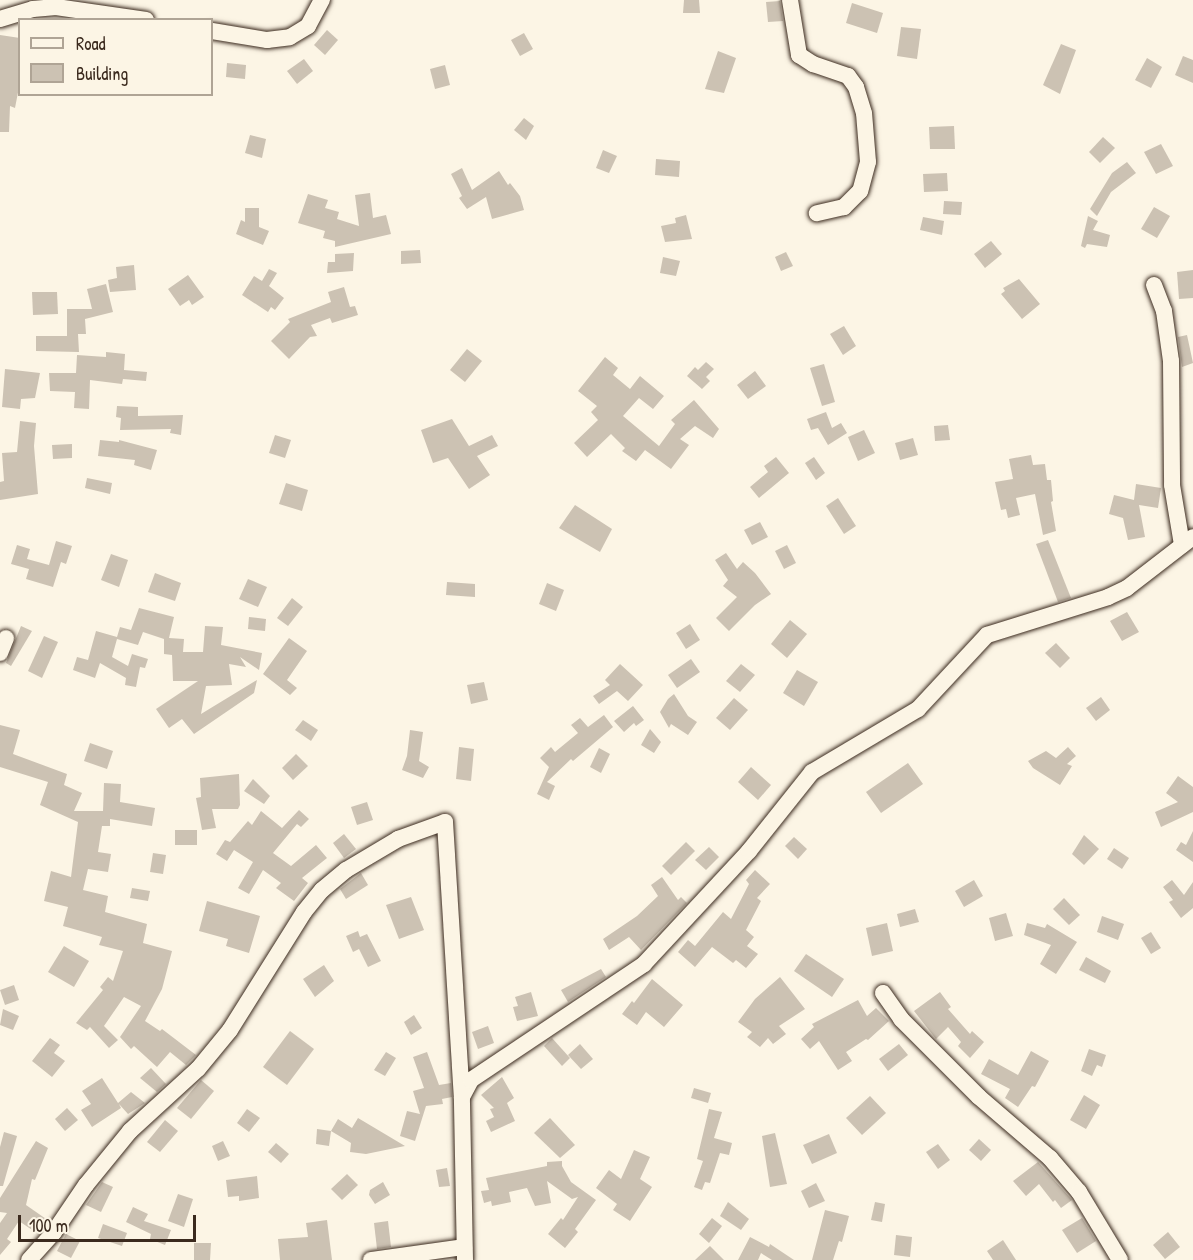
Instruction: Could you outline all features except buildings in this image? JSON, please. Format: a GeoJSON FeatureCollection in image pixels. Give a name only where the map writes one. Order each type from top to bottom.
{"type":"FeatureCollection","features":[{"type":"Feature","properties":{"kind":"street"},"geometry":{"type":"LineString","coordinates":[[213,31],[267,40],[290,37],[308,26],[322,0]]}},
{"type":"Feature","properties":{"kind":"street"},"geometry":{"type":"LineString","coordinates":[[790,0],[799,55],[813,64],[848,76],[856,87],[864,113],[868,162],[860,191],[844,207],[817,213]]}},
{"type":"Feature","properties":{"kind":"street"},"geometry":{"type":"LineString","coordinates":[[0,19],[33,9],[56,7],[132,18]]}},
{"type":"Feature","properties":{"kind":"street"},"geometry":{"type":"LineString","coordinates":[[462,1097],[471,1080],[486,1068],[644,964],[749,851],[812,772],[918,709],[987,635],[1108,597],[1127,588],[1188,541],[1172,485],[1171,361],[1164,311],[1154,285]]}},
{"type":"Feature","properties":{"kind":"street"},"geometry":{"type":"LineString","coordinates":[[29,1260],[54,1232],[86,1185],[130,1131],[198,1069],[230,1030],[304,912],[322,890],[346,870],[398,839],[445,822],[462,1097],[465,1253],[371,1260]]}},
{"type":"Feature","properties":{"kind":"street"},"geometry":{"type":"LineString","coordinates":[[883,993],[901,1019],[979,1097],[1050,1158],[1079,1192],[1120,1260]]}}]}
